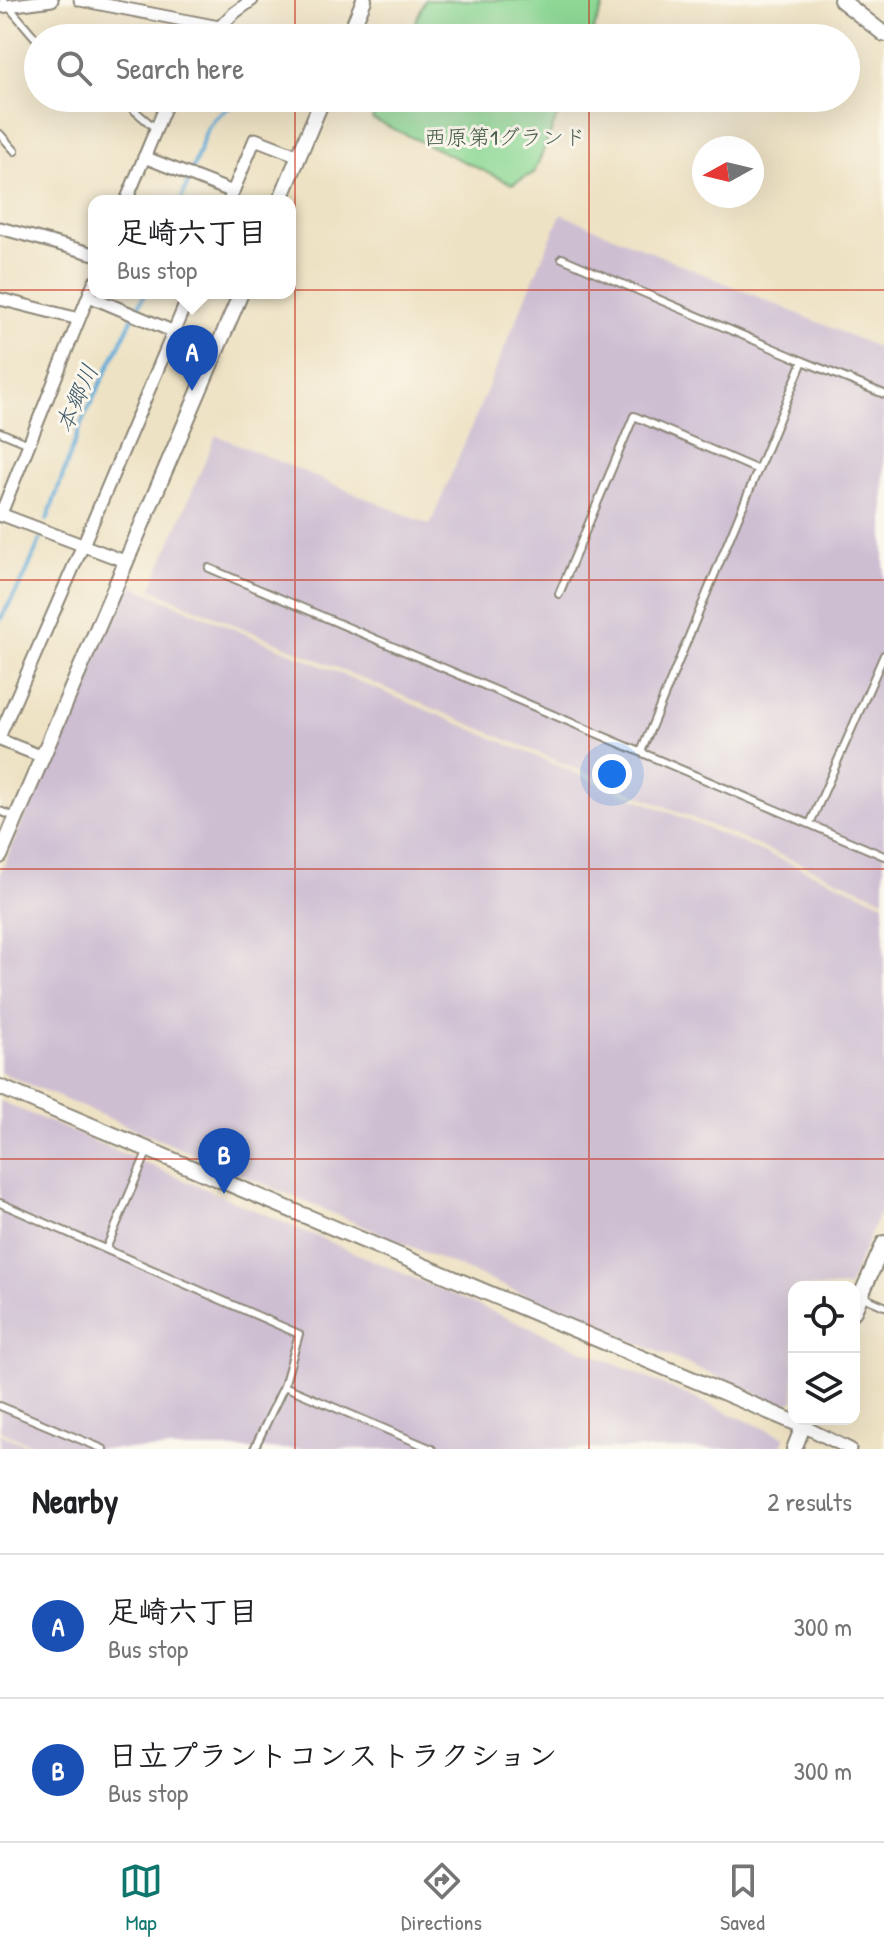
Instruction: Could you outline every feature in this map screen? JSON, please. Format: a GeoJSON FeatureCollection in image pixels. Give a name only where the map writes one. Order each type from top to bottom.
{"type":"FeatureCollection","features":[{"type":"Feature","properties":{"kind":"street"},"geometry":{"type":"LineString","coordinates":[[4,4],[52,0]]}},
{"type":"Feature","properties":{"kind":"street"},"geometry":{"type":"LineString","coordinates":[[80,0],[204,24]]}},
{"type":"Feature","properties":{"kind":"street"},"geometry":{"type":"LineString","coordinates":[[354,24],[364,0]]}},
{"type":"Feature","properties":{"kind":"street"},"geometry":{"type":"LineString","coordinates":[[841,0],[884,34]]}},
{"type":"Feature","properties":{"kind":"street"},"geometry":{"type":"LineString","coordinates":[[222,24],[250,1]]}},
{"type":"Feature","properties":{"kind":"street"},"geometry":{"type":"LineString","coordinates":[[128,195],[162,112]]}},
{"type":"Feature","properties":{"kind":"street"},"geometry":{"type":"LineString","coordinates":[[283,195],[317,112]]}},
{"type":"Feature","properties":{"kind":"street"},"geometry":{"type":"LineString","coordinates":[[231,195],[255,139],[299,156]]}},
{"type":"Feature","properties":{"kind":"street"},"geometry":{"type":"LineString","coordinates":[[144,157],[200,178],[229,195]]}},
{"type":"Feature","properties":{"kind":"street"},"geometry":{"type":"LineString","coordinates":[[0,228],[88,252]]}},
{"type":"Feature","properties":{"kind":"street"},"geometry":{"type":"LineString","coordinates":[[88,298],[0,515],[127,562]]}},
{"type":"Feature","properties":{"kind":"street"},"geometry":{"type":"LineString","coordinates":[[0,299],[79,319]]}},
{"type":"Feature","properties":{"kind":"street"},"geometry":{"type":"LineString","coordinates":[[96,299],[217,350]]}},
{"type":"Feature","properties":{"kind":"street"},"geometry":{"type":"LineString","coordinates":[[43,757],[0,737],[187,299]]}},
{"type":"Feature","properties":{"kind":"street"},"geometry":{"type":"LineString","coordinates":[[0,856],[238,299]]}},
{"type":"Feature","properties":{"kind":"street"},"geometry":{"type":"LineString","coordinates":[[0,1087],[788,1416]]}},
{"type":"Feature","properties":{"kind":"street"},"geometry":{"type":"LineString","coordinates":[[861,1296],[884,1243]]}},
{"type":"Feature","properties":{"kind":"street"},"geometry":{"type":"LineString","coordinates":[[794,1449],[803,1425]]}},
{"type":"Feature","properties":{"kind":"street"},"geometry":{"type":"LineString","coordinates":[[808,1425],[850,1449]]}},
{"type":"Feature","properties":{"kind":"lane"},"geometry":{"type":"LineString","coordinates":[[4,4],[24,26]]}},
{"type":"Feature","properties":{"kind":"lane"},"geometry":{"type":"LineString","coordinates":[[136,112],[155,128]]}},
{"type":"Feature","properties":{"kind":"lane"},"geometry":{"type":"LineString","coordinates":[[0,134],[15,151]]}},
{"type":"Feature","properties":{"kind":"lane"},"geometry":{"type":"LineString","coordinates":[[562,258],[884,394]]}},
{"type":"Feature","properties":{"kind":"lane"},"geometry":{"type":"LineString","coordinates":[[641,752],[803,361]]}},
{"type":"Feature","properties":{"kind":"lane"},"geometry":{"type":"LineString","coordinates":[[559,594],[634,416],[758,470]]}},
{"type":"Feature","properties":{"kind":"lane"},"geometry":{"type":"LineString","coordinates":[[0,432],[29,444]]}},
{"type":"Feature","properties":{"kind":"lane"},"geometry":{"type":"LineString","coordinates":[[209,568],[884,856]]}},
{"type":"Feature","properties":{"kind":"lane"},"geometry":{"type":"LineString","coordinates":[[810,824],[884,655]]}},
{"type":"Feature","properties":{"kind":"lane"},"geometry":{"type":"LineString","coordinates":[[0,811],[17,818]]}},
{"type":"Feature","properties":{"kind":"lane"},"geometry":{"type":"LineString","coordinates":[[106,1249],[148,1150]]}},
{"type":"Feature","properties":{"kind":"lane"},"geometry":{"type":"LineString","coordinates":[[0,1203],[299,1334],[284,1386],[254,1449]]}},
{"type":"Feature","properties":{"kind":"lane"},"geometry":{"type":"LineString","coordinates":[[861,1296],[884,1306]]}},
{"type":"Feature","properties":{"kind":"lane"},"geometry":{"type":"LineString","coordinates":[[284,1386],[432,1449]]}},
{"type":"Feature","properties":{"kind":"lane"},"geometry":{"type":"LineString","coordinates":[[0,1406],[103,1449]]}},
{"type":"Feature","properties":{"kind":"shaded area"},"geometry":{"type":"Polygon","coordinates":[[[561,214],[884,350],[884,899],[151,589],[216,435],[430,525],[561,214]]]}},
{"type":"Feature","properties":{"kind":"shaded area"},"geometry":{"type":"Polygon","coordinates":[[[125,583],[884,903],[884,1202],[851,1281],[788,1281],[788,1403],[784,1405],[0,1072],[0,874],[125,583]]]}},
{"type":"Feature","properties":{"kind":"shaded area"},"geometry":{"type":"Polygon","coordinates":[[[0,1101],[785,1437],[780,1449],[43,1449],[0,1431],[0,1101]]]}},
{"type":"Feature","properties":{"kind":"shaded area"},"geometry":{"type":"Polygon","coordinates":[[[0,1434],[36,1449],[0,1449],[0,1434]]]}},
{"type":"Feature","properties":{"kind":"green space"},"geometry":{"type":"Polygon","coordinates":[[[425,0],[606,0],[596,24],[414,24],[425,0]]]}},
{"type":"Feature","properties":{"kind":"green space","name":"西原第1グランド"},"geometry":{"type":"Polygon","coordinates":[[[375,112],[559,112],[534,173],[512,184],[372,119],[375,112]]]}},
{"type":"Feature","properties":{"kind":"waterway","name":"本郷川"},"geometry":{"type":"LineString","coordinates":[[183,195],[207,129],[223,112]]}},
{"type":"Feature","properties":{"kind":"waterway","name":"本郷川"},"geometry":{"type":"LineString","coordinates":[[47,520],[83,419],[142,299]]}},
{"type":"Feature","properties":{"kind":"waterway","name":"本郷川"},"geometry":{"type":"LineString","coordinates":[[0,620],[25,576],[40,540]]}},
{"type":"Feature","properties":{"kind":"place","name":"足崎六丁目"},"geometry":{"type":"Point","coordinates":[192,391]}},
{"type":"Feature","properties":{"kind":"place","name":"日立プラントコンストラクション"},"geometry":{"type":"Point","coordinates":[224,1194]}}]}
